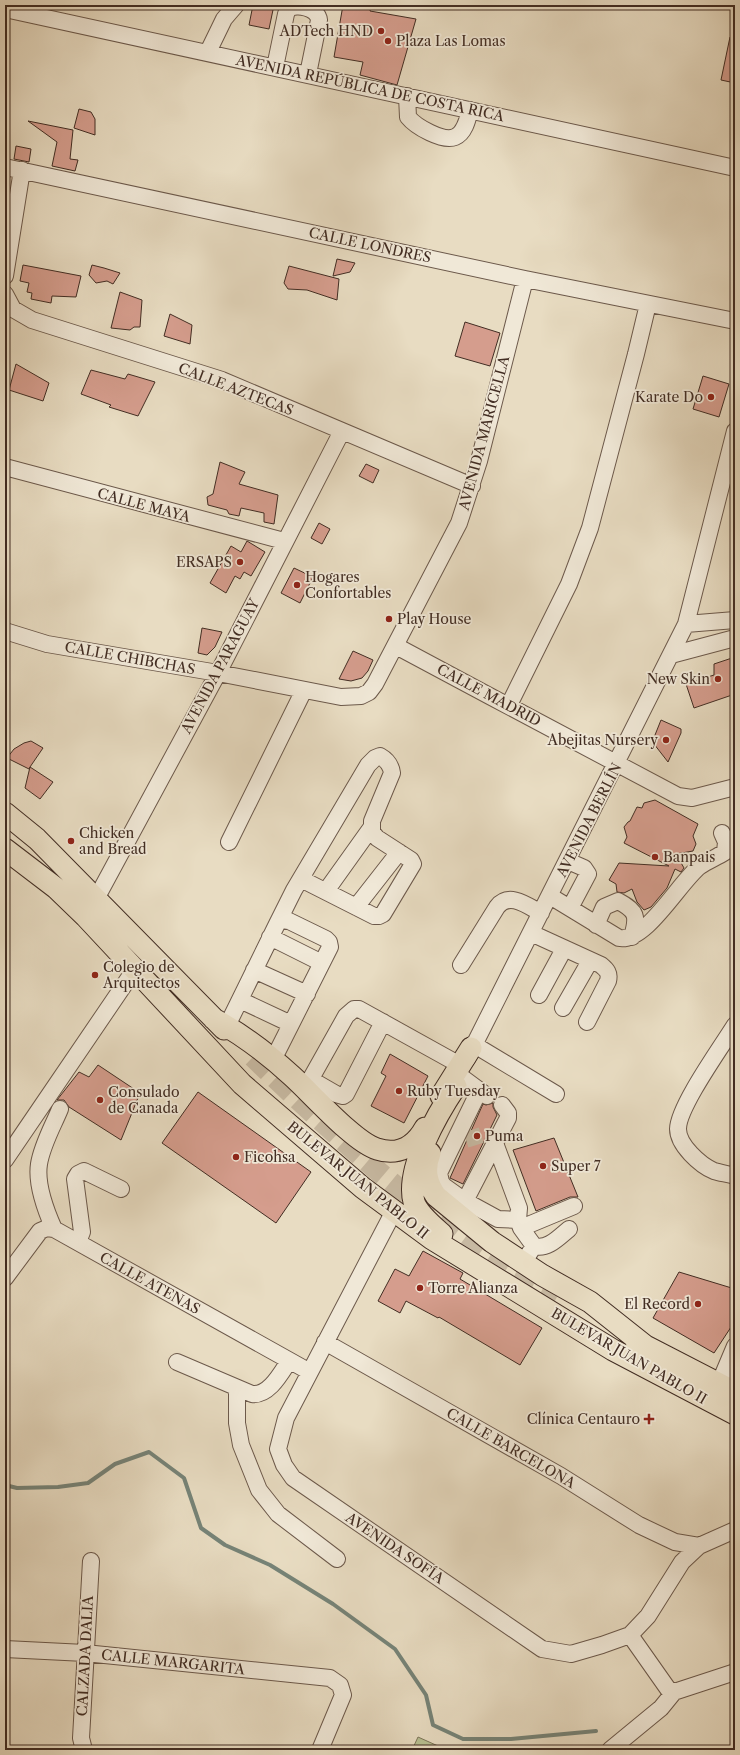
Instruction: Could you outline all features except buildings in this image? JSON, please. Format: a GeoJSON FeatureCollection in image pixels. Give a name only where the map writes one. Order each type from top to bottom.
{"type":"FeatureCollection","features":[{"type":"Feature","properties":{"kind":"main road"},"geometry":{"type":"LineString","coordinates":[[5,813],[37,839],[253,1057]]}},
{"type":"Feature","properties":{"kind":"main road"},"geometry":{"type":"LineString","coordinates":[[5,827],[31,842],[64,867]]}},
{"type":"Feature","properties":{"kind":"main road","name":"BULEVAR JUAN PABLO II"},"geometry":{"type":"LineString","coordinates":[[6,847],[56,888],[135,969],[242,1084],[334,1163],[394,1211],[432,1239],[613,1350],[735,1414]]}},
{"type":"Feature","properties":{"kind":"main road"},"geometry":{"type":"LineString","coordinates":[[220,1023],[237,1032],[307,1084],[365,1142],[377,1149],[390,1152],[405,1149],[414,1143],[464,1064]]}},
{"type":"Feature","properties":{"kind":"main road"},"geometry":{"type":"LineString","coordinates":[[464,1064],[440,1151],[427,1160],[426,1175],[436,1196],[492,1242],[529,1254],[648,1348]]}},
{"type":"Feature","properties":{"kind":"main road"},"geometry":{"type":"LineString","coordinates":[[464,1064],[414,1171],[412,1187],[414,1203],[430,1224],[453,1242],[695,1394]]}},
{"type":"Feature","properties":{"kind":"main road","name":"BULEVAR JUAN PABLO II"},"geometry":{"type":"LineString","coordinates":[[582,1310],[648,1348],[727,1388]]}},
{"type":"Feature","properties":{"kind":"street"},"geometry":{"type":"LineString","coordinates":[[208,52],[224,19],[236,5]]}},
{"type":"Feature","properties":{"kind":"street"},"geometry":{"type":"LineString","coordinates":[[275,67],[286,14],[289,8],[294,6],[314,10],[319,14],[319,20],[308,74]]}},
{"type":"Feature","properties":{"kind":"street","name":"AVENIDA REPÚBLICA DE COSTA RICA"},"geometry":{"type":"LineString","coordinates":[[5,9],[23,9],[275,67],[735,168]]}},
{"type":"Feature","properties":{"kind":"street"},"geometry":{"type":"LineString","coordinates":[[408,96],[408,117],[414,124],[427,132],[449,137],[456,136],[462,131],[470,110]]}},
{"type":"Feature","properties":{"kind":"street","name":"CALLE LONDRES"},"geometry":{"type":"LineString","coordinates":[[5,167],[525,279],[735,321]]}},
{"type":"Feature","properties":{"kind":"street"},"geometry":{"type":"LineString","coordinates":[[5,276],[22,170]]}},
{"type":"Feature","properties":{"kind":"street","name":"AVENIDA MARICELLA"},"geometry":{"type":"LineString","coordinates":[[396,646],[459,523],[472,486],[525,279]]}},
{"type":"Feature","properties":{"kind":"street","name":"CALLE AZTECAS"},"geometry":{"type":"LineString","coordinates":[[5,294],[13,309],[32,320],[222,380],[472,486]]}},
{"type":"Feature","properties":{"kind":"street"},"geometry":{"type":"LineString","coordinates":[[509,705],[569,584],[590,528],[648,304]]}},
{"type":"Feature","properties":{"kind":"street","name":"AVENIDA PARAGUAY"},"geometry":{"type":"LineString","coordinates":[[96,899],[218,673],[284,541],[342,431]]}},
{"type":"Feature","properties":{"kind":"street","name":"AVENIDA BERLÍN"},"geometry":{"type":"LineString","coordinates":[[464,1064],[617,764],[686,624],[732,454],[735,431]]}},
{"type":"Feature","properties":{"kind":"street","name":"CALLE MAYA"},"geometry":{"type":"LineString","coordinates":[[5,467],[284,541]]}},
{"type":"Feature","properties":{"kind":"street"},"geometry":{"type":"LineString","coordinates":[[686,624],[735,620]]}},
{"type":"Feature","properties":{"kind":"street","name":"CALLE CHIBCHAS"},"geometry":{"type":"LineString","coordinates":[[5,631],[47,644],[218,673],[340,697],[361,696],[369,692],[396,646]]}},
{"type":"Feature","properties":{"kind":"street"},"geometry":{"type":"LineString","coordinates":[[671,656],[735,638]]}},
{"type":"Feature","properties":{"kind":"street","name":"CALLE MADRID"},"geometry":{"type":"LineString","coordinates":[[396,646],[678,796],[692,798],[735,787]]}},
{"type":"Feature","properties":{"kind":"street"},"geometry":{"type":"LineString","coordinates":[[229,842],[304,690]]}},
{"type":"Feature","properties":{"kind":"street"},"geometry":{"type":"LineString","coordinates":[[220,1023],[240,1000],[270,937],[301,879],[368,765],[375,758],[380,756],[391,766],[392,773],[371,828],[326,890]]}},
{"type":"Feature","properties":{"kind":"street"},"geometry":{"type":"LineString","coordinates":[[301,879],[326,890],[374,916],[383,914],[413,864],[411,860],[377,838],[372,832],[371,828]]}},
{"type":"Feature","properties":{"kind":"street"},"geometry":{"type":"LineString","coordinates":[[550,896],[619,938],[626,939],[632,937],[652,920],[700,866],[725,852],[726,842],[722,833]]}},
{"type":"Feature","properties":{"kind":"street"},"geometry":{"type":"LineString","coordinates":[[356,906],[399,852]]}},
{"type":"Feature","properties":{"kind":"street"},"geometry":{"type":"LineString","coordinates":[[568,861],[584,868],[588,874],[570,908]]}},
{"type":"Feature","properties":{"kind":"street"},"geometry":{"type":"LineString","coordinates":[[461,965],[497,906],[504,900],[514,899],[541,913]]}},
{"type":"Feature","properties":{"kind":"street"},"geometry":{"type":"LineString","coordinates":[[596,925],[604,907],[609,903],[618,900],[632,908],[636,916],[632,937]]}},
{"type":"Feature","properties":{"kind":"street"},"geometry":{"type":"LineString","coordinates":[[274,1060],[330,947],[329,942],[326,939],[289,921],[282,920],[278,922]]}},
{"type":"Feature","properties":{"kind":"street"},"geometry":{"type":"LineString","coordinates":[[531,933],[604,968],[609,976],[587,1022]]}},
{"type":"Feature","properties":{"kind":"street"},"geometry":{"type":"LineString","coordinates":[[270,937],[322,963]]}},
{"type":"Feature","properties":{"kind":"street"},"geometry":{"type":"LineString","coordinates":[[539,995],[564,949]]}},
{"type":"Feature","properties":{"kind":"street"},"geometry":{"type":"LineString","coordinates":[[563,1008],[590,961]]}},
{"type":"Feature","properties":{"kind":"street"},"geometry":{"type":"LineString","coordinates":[[5,1160],[135,969]]}},
{"type":"Feature","properties":{"kind":"street"},"geometry":{"type":"LineString","coordinates":[[254,970],[307,994]]}},
{"type":"Feature","properties":{"kind":"street"},"geometry":{"type":"LineString","coordinates":[[240,1000],[291,1024]]}},
{"type":"Feature","properties":{"kind":"street"},"geometry":{"type":"LineString","coordinates":[[384,1022],[346,1094],[343,1096],[307,1084],[351,1011],[359,1009],[384,1022],[464,1064],[556,1094]]}},
{"type":"Feature","properties":{"kind":"street"},"geometry":{"type":"LineString","coordinates":[[735,1025],[695,1089],[679,1120],[679,1139],[697,1159],[713,1170],[735,1176]]}},
{"type":"Feature","properties":{"kind":"street"},"geometry":{"type":"LineString","coordinates":[[464,1064],[483,1094],[440,1151],[439,1173],[441,1182],[447,1189],[465,1201],[498,1219],[519,1224],[574,1206]]}},
{"type":"Feature","properties":{"kind":"street"},"geometry":{"type":"LineString","coordinates":[[465,1201],[495,1136],[508,1118],[508,1113],[502,1105]]}},
{"type":"Feature","properties":{"kind":"street"},"geometry":{"type":"LineString","coordinates":[[54,1229],[43,1203],[39,1165],[44,1146],[60,1109]]}},
{"type":"Feature","properties":{"kind":"street"},"geometry":{"type":"LineString","coordinates":[[495,1136],[519,1208],[519,1224],[529,1254],[549,1245],[569,1229]]}},
{"type":"Feature","properties":{"kind":"street"},"geometry":{"type":"LineString","coordinates":[[440,1151],[466,1140]]}},
{"type":"Feature","properties":{"kind":"street"},"geometry":{"type":"LineString","coordinates":[[78,1242],[82,1232],[75,1179],[78,1174],[84,1171],[91,1173],[121,1189]]}},
{"type":"Feature","properties":{"kind":"street","name":"AVENIDA SOFÍA"},"geometry":{"type":"LineString","coordinates":[[394,1211],[286,1418],[278,1449],[284,1465],[293,1478],[542,1649],[571,1654],[630,1635],[648,1616],[682,1562],[699,1546],[735,1530]]}},
{"type":"Feature","properties":{"kind":"street"},"geometry":{"type":"LineString","coordinates":[[5,1278],[40,1231],[47,1228],[54,1229]]}},
{"type":"Feature","properties":{"kind":"street","name":"CALLE ATENAS"},"geometry":{"type":"LineString","coordinates":[[54,1229],[310,1372]]}},
{"type":"Feature","properties":{"kind":"street","name":"CALLE BARCELONA"},"geometry":{"type":"LineString","coordinates":[[325,1342],[560,1476],[639,1525],[675,1542],[699,1546]]}},
{"type":"Feature","properties":{"kind":"street"},"geometry":{"type":"LineString","coordinates":[[727,1388],[735,1346]]}},
{"type":"Feature","properties":{"kind":"street"},"geometry":{"type":"LineString","coordinates":[[178,1362],[252,1394],[263,1393],[279,1376],[289,1361]]}},
{"type":"Feature","properties":{"kind":"street"},"geometry":{"type":"LineString","coordinates":[[237,1388],[237,1423],[241,1445],[259,1490],[278,1514],[337,1559]]}},
{"type":"Feature","properties":{"kind":"street","name":"CALZADA DALIA"},"geometry":{"type":"LineString","coordinates":[[84,1750],[81,1738],[91,1561]]}},
{"type":"Feature","properties":{"kind":"street"},"geometry":{"type":"LineString","coordinates":[[630,1635],[668,1689],[674,1692],[682,1691],[735,1672]]}},
{"type":"Feature","properties":{"kind":"street","name":"CALLE MARGARITA"},"geometry":{"type":"LineString","coordinates":[[5,1649],[85,1653],[330,1678],[340,1685],[343,1695],[320,1750]]}},
{"type":"Feature","properties":{"kind":"street"},"geometry":{"type":"LineString","coordinates":[[610,1750],[661,1708],[674,1692]]}},
{"type":"Feature","properties":{"kind":"green space"},"geometry":{"type":"Polygon","coordinates":[[[418,1737],[447,1750],[412,1750],[418,1737]]]}},
{"type":"Feature","properties":{"kind":"waterway"},"geometry":{"type":"LineString","coordinates":[[5,1485],[17,1488],[58,1487],[88,1483],[115,1464],[149,1452],[184,1478],[201,1528],[225,1545],[270,1565],[333,1604],[395,1649],[426,1695],[433,1725],[463,1739],[511,1739],[596,1731]]}},
{"type":"Feature","properties":{"kind":"tunnel"},"geometry":{"type":"LineString","coordinates":[[253,1057],[365,1160],[423,1208],[483,1254],[520,1276],[558,1295]]}},
{"type":"Feature","properties":{"kind":"tunnel"},"geometry":{"type":"LineString","coordinates":[[466,1140],[488,1133]]}},
{"type":"Feature","properties":{"kind":"place","name":"ADTech HND"},"geometry":{"type":"Point","coordinates":[381,31]}},
{"type":"Feature","properties":{"kind":"place","name":"Plaza Las Lomas"},"geometry":{"type":"Point","coordinates":[388,41]}},
{"type":"Feature","properties":{"kind":"place","name":"Karate Do"},"geometry":{"type":"Point","coordinates":[711,397]}},
{"type":"Feature","properties":{"kind":"place","name":"ERSAPS"},"geometry":{"type":"Point","coordinates":[240,562]}},
{"type":"Feature","properties":{"kind":"place","name":"Hogares Confortables"},"geometry":{"type":"Point","coordinates":[297,585]}},
{"type":"Feature","properties":{"kind":"place","name":"Play House"},"geometry":{"type":"Point","coordinates":[389,619]}},
{"type":"Feature","properties":{"kind":"place","name":"New Skin"},"geometry":{"type":"Point","coordinates":[718,679]}},
{"type":"Feature","properties":{"kind":"place","name":"Abejitas Nursery"},"geometry":{"type":"Point","coordinates":[666,740]}},
{"type":"Feature","properties":{"kind":"place","name":"Chicken and Bread"},"geometry":{"type":"Point","coordinates":[71,841]}},
{"type":"Feature","properties":{"kind":"place","name":"Banpais"},"geometry":{"type":"Point","coordinates":[655,857]}},
{"type":"Feature","properties":{"kind":"place","name":"Colegio de Arquitectos"},"geometry":{"type":"Point","coordinates":[95,975]}},
{"type":"Feature","properties":{"kind":"place","name":"Ruby Tuesday"},"geometry":{"type":"Point","coordinates":[399,1091]}},
{"type":"Feature","properties":{"kind":"place","name":"Consulado de Canada"},"geometry":{"type":"Point","coordinates":[100,1100]}},
{"type":"Feature","properties":{"kind":"place","name":"Puma"},"geometry":{"type":"Point","coordinates":[477,1136]}},
{"type":"Feature","properties":{"kind":"place","name":"Ficohsa"},"geometry":{"type":"Point","coordinates":[236,1157]}},
{"type":"Feature","properties":{"kind":"place","name":"Super 7"},"geometry":{"type":"Point","coordinates":[543,1166]}},
{"type":"Feature","properties":{"kind":"place","name":"Torre Alianza"},"geometry":{"type":"Point","coordinates":[420,1288]}},
{"type":"Feature","properties":{"kind":"place","name":"El Record"},"geometry":{"type":"Point","coordinates":[698,1304]}},
{"type":"Feature","properties":{"kind":"place","name":"Clínica Centauro"},"geometry":{"type":"Point","coordinates":[649,1419]}}]}
